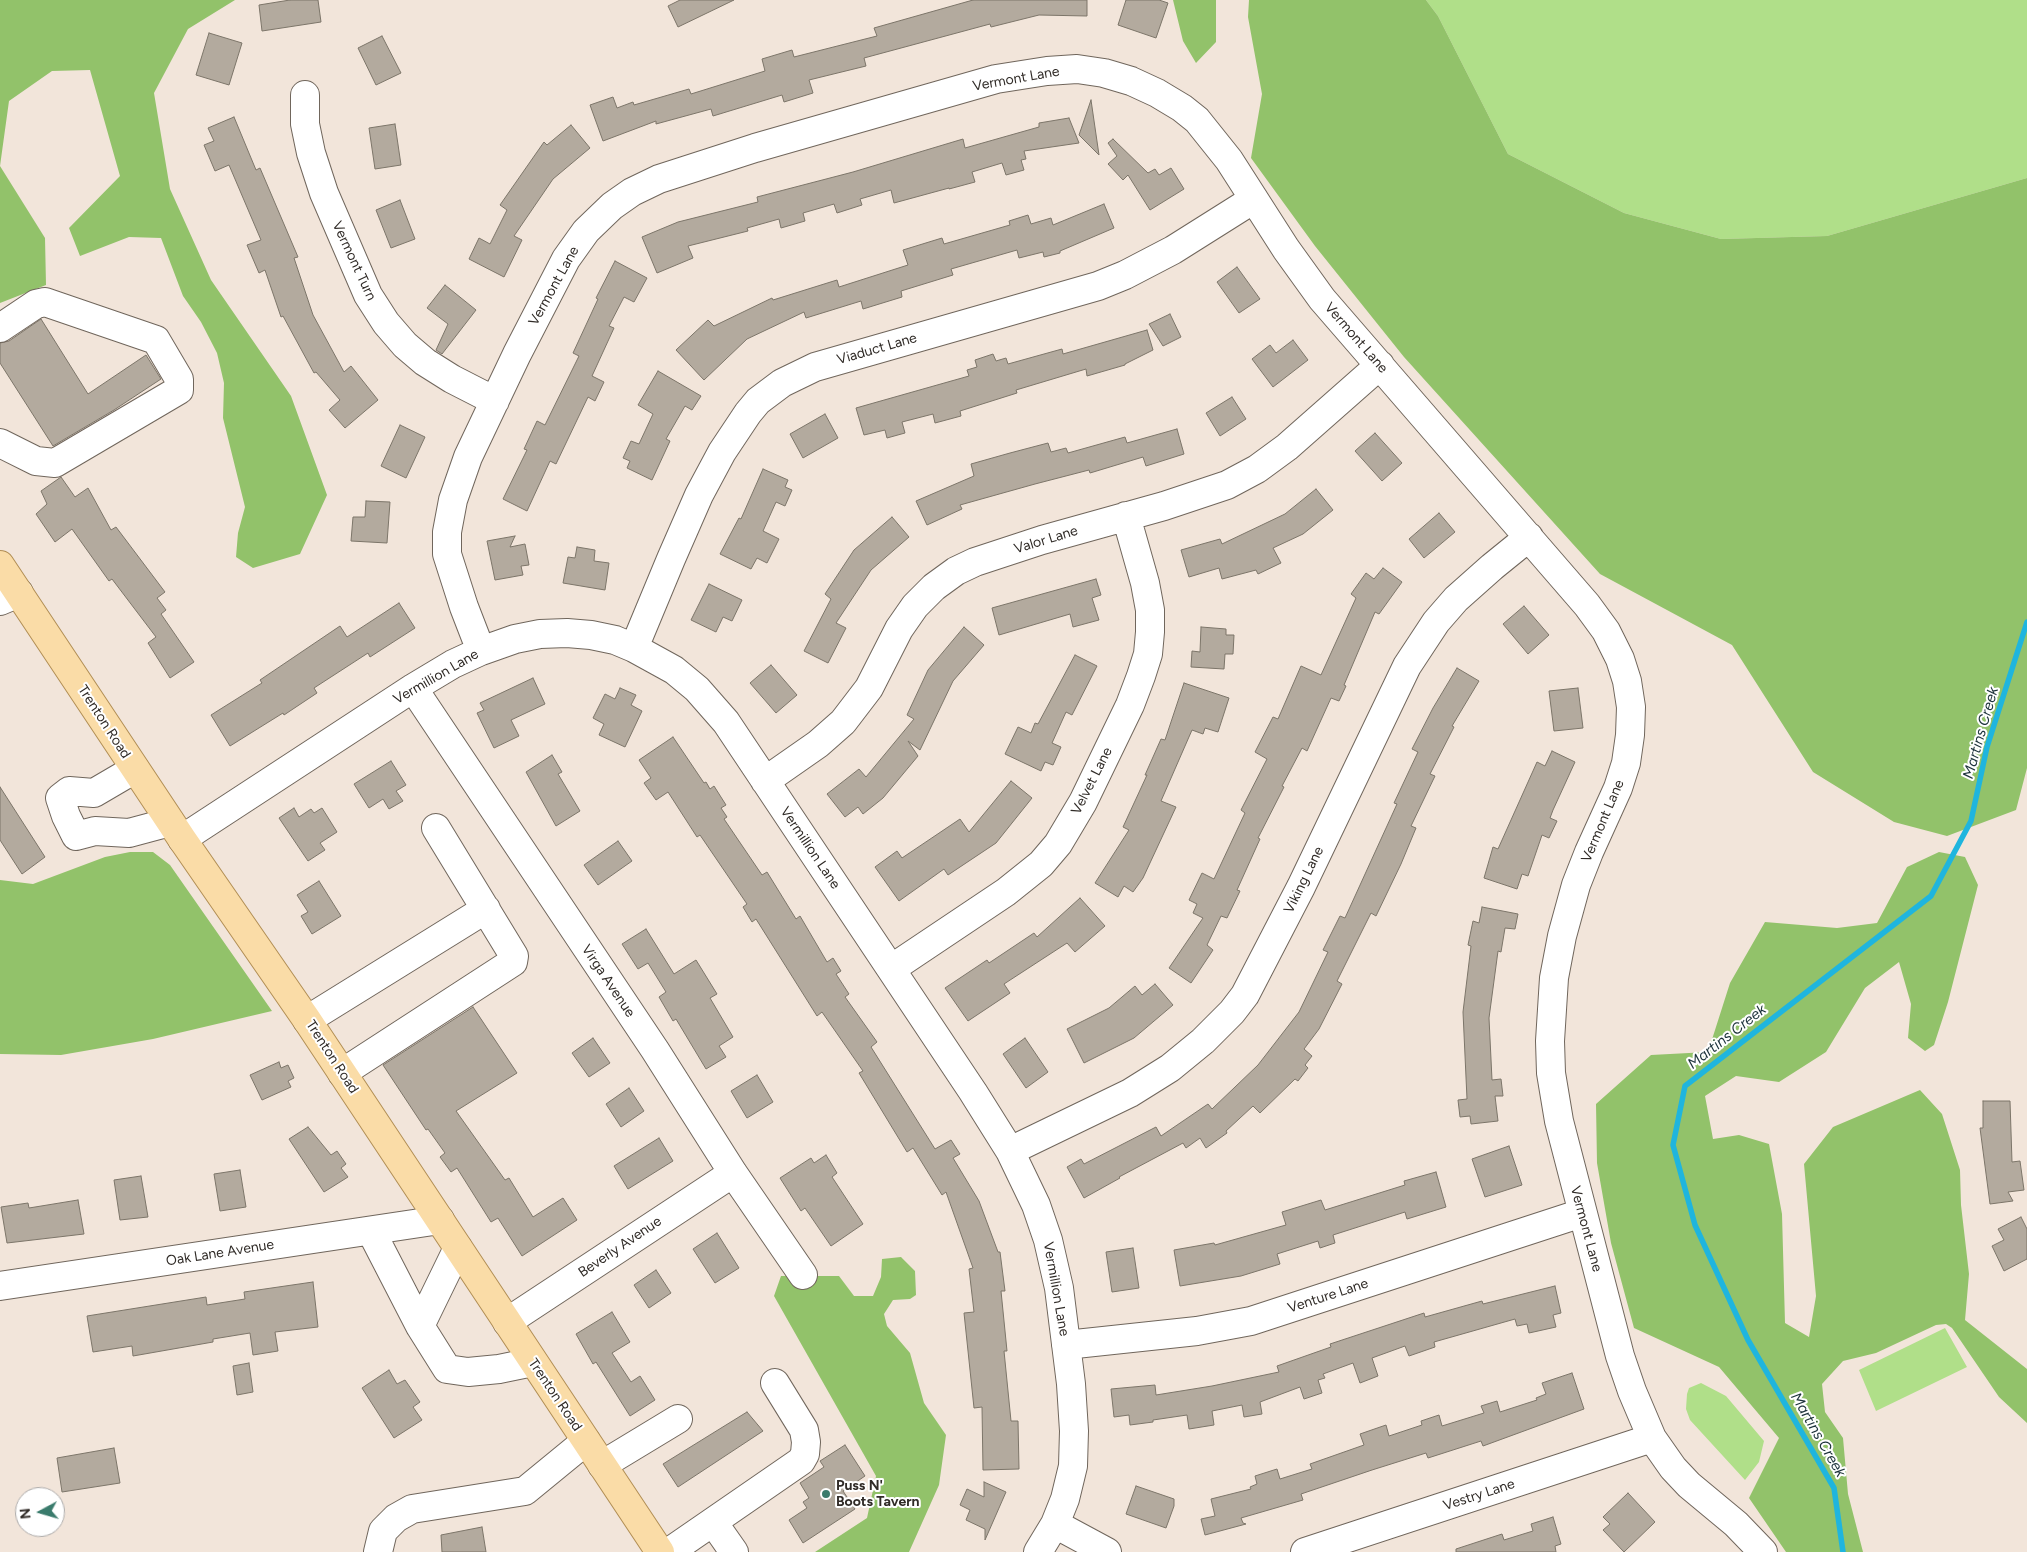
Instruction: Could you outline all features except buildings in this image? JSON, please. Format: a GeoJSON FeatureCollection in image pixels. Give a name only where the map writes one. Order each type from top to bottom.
{"type":"FeatureCollection","features":[{"type":"Feature","properties":{"kind":"main road","name":"Trenton Road"},"geometry":{"type":"LineString","coordinates":[[0,565],[9,597],[135,769],[308,1020],[660,1552]]}},
{"type":"Feature","properties":{"kind":"street","name":"Vermont Lane"},"geometry":{"type":"LineString","coordinates":[[481,651],[447,554],[447,532],[453,500],[468,457],[566,259],[586,231],[612,206],[632,192],[659,179],[754,148],[959,89],[1022,75],[1077,69],[1104,73],[1131,81],[1157,93],[1182,108],[1197,120],[1229,160],[1286,249],[1322,299],[1587,605],[1606,632],[1620,659],[1627,681],[1631,707],[1630,735],[1623,771],[1618,788],[1576,885],[1562,936],[1554,978],[1550,1041],[1551,1074],[1558,1121],[1620,1356],[1632,1391],[1652,1438],[1673,1468],[1689,1485],[1736,1524],[1763,1552]]}},
{"type":"Feature","properties":{"kind":"street","name":"Vermont Turn"},"geometry":{"type":"LineString","coordinates":[[304,95],[305,124],[311,153],[324,192],[368,295],[392,330],[405,345],[425,362],[452,379],[495,401]]}},
{"type":"Feature","properties":{"kind":"street","name":"Viaduct Lane"},"geometry":{"type":"LineString","coordinates":[[634,648],[699,495],[722,452],[758,401],[782,382],[834,361],[1098,286],[1125,275],[1173,250],[1254,198]]}},
{"type":"Feature","properties":{"kind":"street"},"geometry":{"type":"LineString","coordinates":[[0,328],[36,304],[44,302],[156,340],[179,379],[179,390],[56,463],[36,461],[0,443]]}},
{"type":"Feature","properties":{"kind":"street","name":"Valor Lane"},"geometry":{"type":"LineString","coordinates":[[766,781],[812,749],[843,722],[868,688],[899,630],[915,606],[934,587],[956,571],[975,562],[1164,506],[1227,485],[1257,468],[1287,447],[1380,365]]}},
{"type":"Feature","properties":{"kind":"street","name":"Velvet Lane"},"geometry":{"type":"LineString","coordinates":[[891,969],[1006,892],[1041,864],[1058,844],[1083,802],[1130,705],[1148,654],[1150,610],[1145,583],[1126,516]]}},
{"type":"Feature","properties":{"kind":"street","name":"Viking Lane"},"geometry":{"type":"LineString","coordinates":[[1010,1151],[1130,1093],[1170,1068],[1203,1041],[1232,1012],[1245,995],[1297,896],[1408,666],[1436,622],[1456,599],[1529,537]]}},
{"type":"Feature","properties":{"kind":"street","name":"Vermillion Lane"},"geometry":{"type":"LineString","coordinates":[[135,769],[94,793],[69,792],[60,798],[76,836],[95,831],[129,833],[176,831],[453,664],[481,651],[515,639],[540,634],[567,633],[607,639],[634,648],[674,670],[697,689],[726,722],[973,1092],[1010,1151],[1036,1205],[1048,1240],[1059,1288],[1074,1431],[1073,1466],[1065,1499],[1055,1524],[1038,1552]]}},
{"type":"Feature","properties":{"kind":"street","name":"Virga Avenue"},"geometry":{"type":"LineString","coordinates":[[413,688],[654,1050],[733,1173],[803,1275]]}},
{"type":"Feature","properties":{"kind":"street"},"geometry":{"type":"LineString","coordinates":[[342,1073],[513,962],[514,956],[436,828]]}},
{"type":"Feature","properties":{"kind":"street"},"geometry":{"type":"LineString","coordinates":[[308,1020],[486,909]]}},
{"type":"Feature","properties":{"kind":"street","name":"Beverly Avenue"},"geometry":{"type":"LineString","coordinates":[[507,1322],[733,1173]]}},
{"type":"Feature","properties":{"kind":"street","name":"Venture Lane"},"geometry":{"type":"LineString","coordinates":[[1066,1345],[1197,1331],[1251,1321],[1582,1214]]}},
{"type":"Feature","properties":{"kind":"street","name":"Oak Lane Avenue"},"geometry":{"type":"LineString","coordinates":[[0,1286],[440,1220]]}},
{"type":"Feature","properties":{"kind":"street"},"geometry":{"type":"LineString","coordinates":[[371,1231],[420,1326],[447,1369],[468,1372],[499,1369],[533,1362]]}},
{"type":"Feature","properties":{"kind":"street"},"geometry":{"type":"LineString","coordinates":[[420,1326],[458,1248]]}},
{"type":"Feature","properties":{"kind":"street"},"geometry":{"type":"LineString","coordinates":[[668,1552],[801,1461],[806,1442],[804,1430],[775,1382]]}},
{"type":"Feature","properties":{"kind":"street"},"geometry":{"type":"LineString","coordinates":[[602,1465],[678,1419]]}},
{"type":"Feature","properties":{"kind":"street","name":"Vestry Lane"},"geometry":{"type":"LineString","coordinates":[[1305,1552],[1652,1438]]}},
{"type":"Feature","properties":{"kind":"street"},"geometry":{"type":"LineString","coordinates":[[378,1552],[383,1531],[396,1518],[412,1509],[525,1490],[586,1441]]}},
{"type":"Feature","properties":{"kind":"street"},"geometry":{"type":"LineString","coordinates":[[713,1522],[734,1552]]}},
{"type":"Feature","properties":{"kind":"street"},"geometry":{"type":"LineString","coordinates":[[1055,1524],[1107,1552]]}},
{"type":"Feature","properties":{"kind":"green space"},"geometry":{"type":"Polygon","coordinates":[[[0,0],[235,0],[188,29],[154,93],[170,189],[211,280],[291,396],[327,495],[300,554],[253,568],[236,557],[238,533],[245,507],[223,418],[224,383],[217,353],[201,322],[183,296],[161,238],[129,237],[80,256],[69,228],[120,176],[90,70],[52,71],[9,101],[0,166],[0,0]]]}},
{"type":"Feature","properties":{"kind":"green space"},"geometry":{"type":"Polygon","coordinates":[[[1173,0],[1216,0],[1216,42],[1196,63],[1183,41],[1173,0]]]}},
{"type":"Feature","properties":{"kind":"green space"},"geometry":{"type":"Polygon","coordinates":[[[1249,0],[1426,0],[1438,16],[1508,154],[1624,213],[1721,239],[1827,236],[2027,178],[2027,768],[2016,810],[1947,836],[1894,822],[1813,772],[1732,645],[1600,574],[1404,357],[1315,246],[1251,158],[1262,94],[1248,17],[1249,0]]]}},
{"type":"Feature","properties":{"kind":"green space"},"geometry":{"type":"Polygon","coordinates":[[[1426,0],[2027,0],[2027,178],[1827,236],[1721,239],[1624,213],[1508,154],[1438,16],[1426,0]]]}},
{"type":"Feature","properties":{"kind":"green space"},"geometry":{"type":"Polygon","coordinates":[[[0,166],[45,238],[46,285],[0,303],[0,166]]]}},
{"type":"Feature","properties":{"kind":"green space"},"geometry":{"type":"Polygon","coordinates":[[[130,852],[153,852],[170,865],[272,1011],[153,1039],[61,1055],[0,1054],[0,880],[33,884],[105,857],[130,852]]]}},
{"type":"Feature","properties":{"kind":"green space"},"geometry":{"type":"Polygon","coordinates":[[[1939,852],[1965,857],[1978,885],[1948,1002],[1934,1045],[1925,1051],[1908,1038],[1911,1004],[1899,962],[1865,988],[1826,1052],[1779,1082],[1736,1076],[1705,1096],[1713,1139],[1739,1135],[1769,1144],[1782,1214],[1785,1323],[1809,1337],[1816,1296],[1804,1164],[1833,1127],[1920,1090],[1942,1114],[1960,1170],[1961,1205],[1969,1274],[1965,1320],[2027,1369],[2027,1423],[1999,1397],[1952,1328],[1946,1324],[1936,1325],[1876,1353],[1843,1361],[1822,1384],[1825,1412],[1843,1438],[1848,1494],[1863,1552],[1786,1552],[1749,1498],[1779,1438],[1719,1367],[1634,1328],[1611,1243],[1597,1163],[1596,1104],[1651,1055],[1708,1052],[1730,983],[1765,922],[1837,928],[1877,923],[1907,867],[1939,852]]]}},
{"type":"Feature","properties":{"kind":"green space"},"geometry":{"type":"Polygon","coordinates":[[[901,1257],[915,1271],[916,1295],[910,1299],[893,1300],[884,1314],[887,1326],[910,1353],[924,1403],[946,1435],[939,1485],[909,1552],[815,1552],[867,1518],[876,1476],[774,1296],[781,1276],[839,1276],[854,1296],[873,1296],[881,1277],[882,1259],[901,1257]]]}},
{"type":"Feature","properties":{"kind":"green space"},"geometry":{"type":"Polygon","coordinates":[[[1945,1328],[1967,1367],[1876,1411],[1859,1370],[1945,1328]]]}},
{"type":"Feature","properties":{"kind":"green space"},"geometry":{"type":"Polygon","coordinates":[[[1701,1383],[1726,1396],[1764,1441],[1759,1462],[1745,1480],[1690,1420],[1686,1409],[1687,1394],[1689,1388],[1701,1383]]]}},
{"type":"Feature","properties":{"kind":"waterway","name":"Martins Creek"},"geometry":{"type":"LineString","coordinates":[[1843,1552],[1834,1488],[1748,1340],[1695,1225],[1673,1145],[1685,1086],[1931,896],[1971,821],[1987,747],[2027,622]]}},
{"type":"Feature","properties":{"kind":"place","name":"Puss N' Boots Tavern"},"geometry":{"type":"Point","coordinates":[826,1494]}}]}
